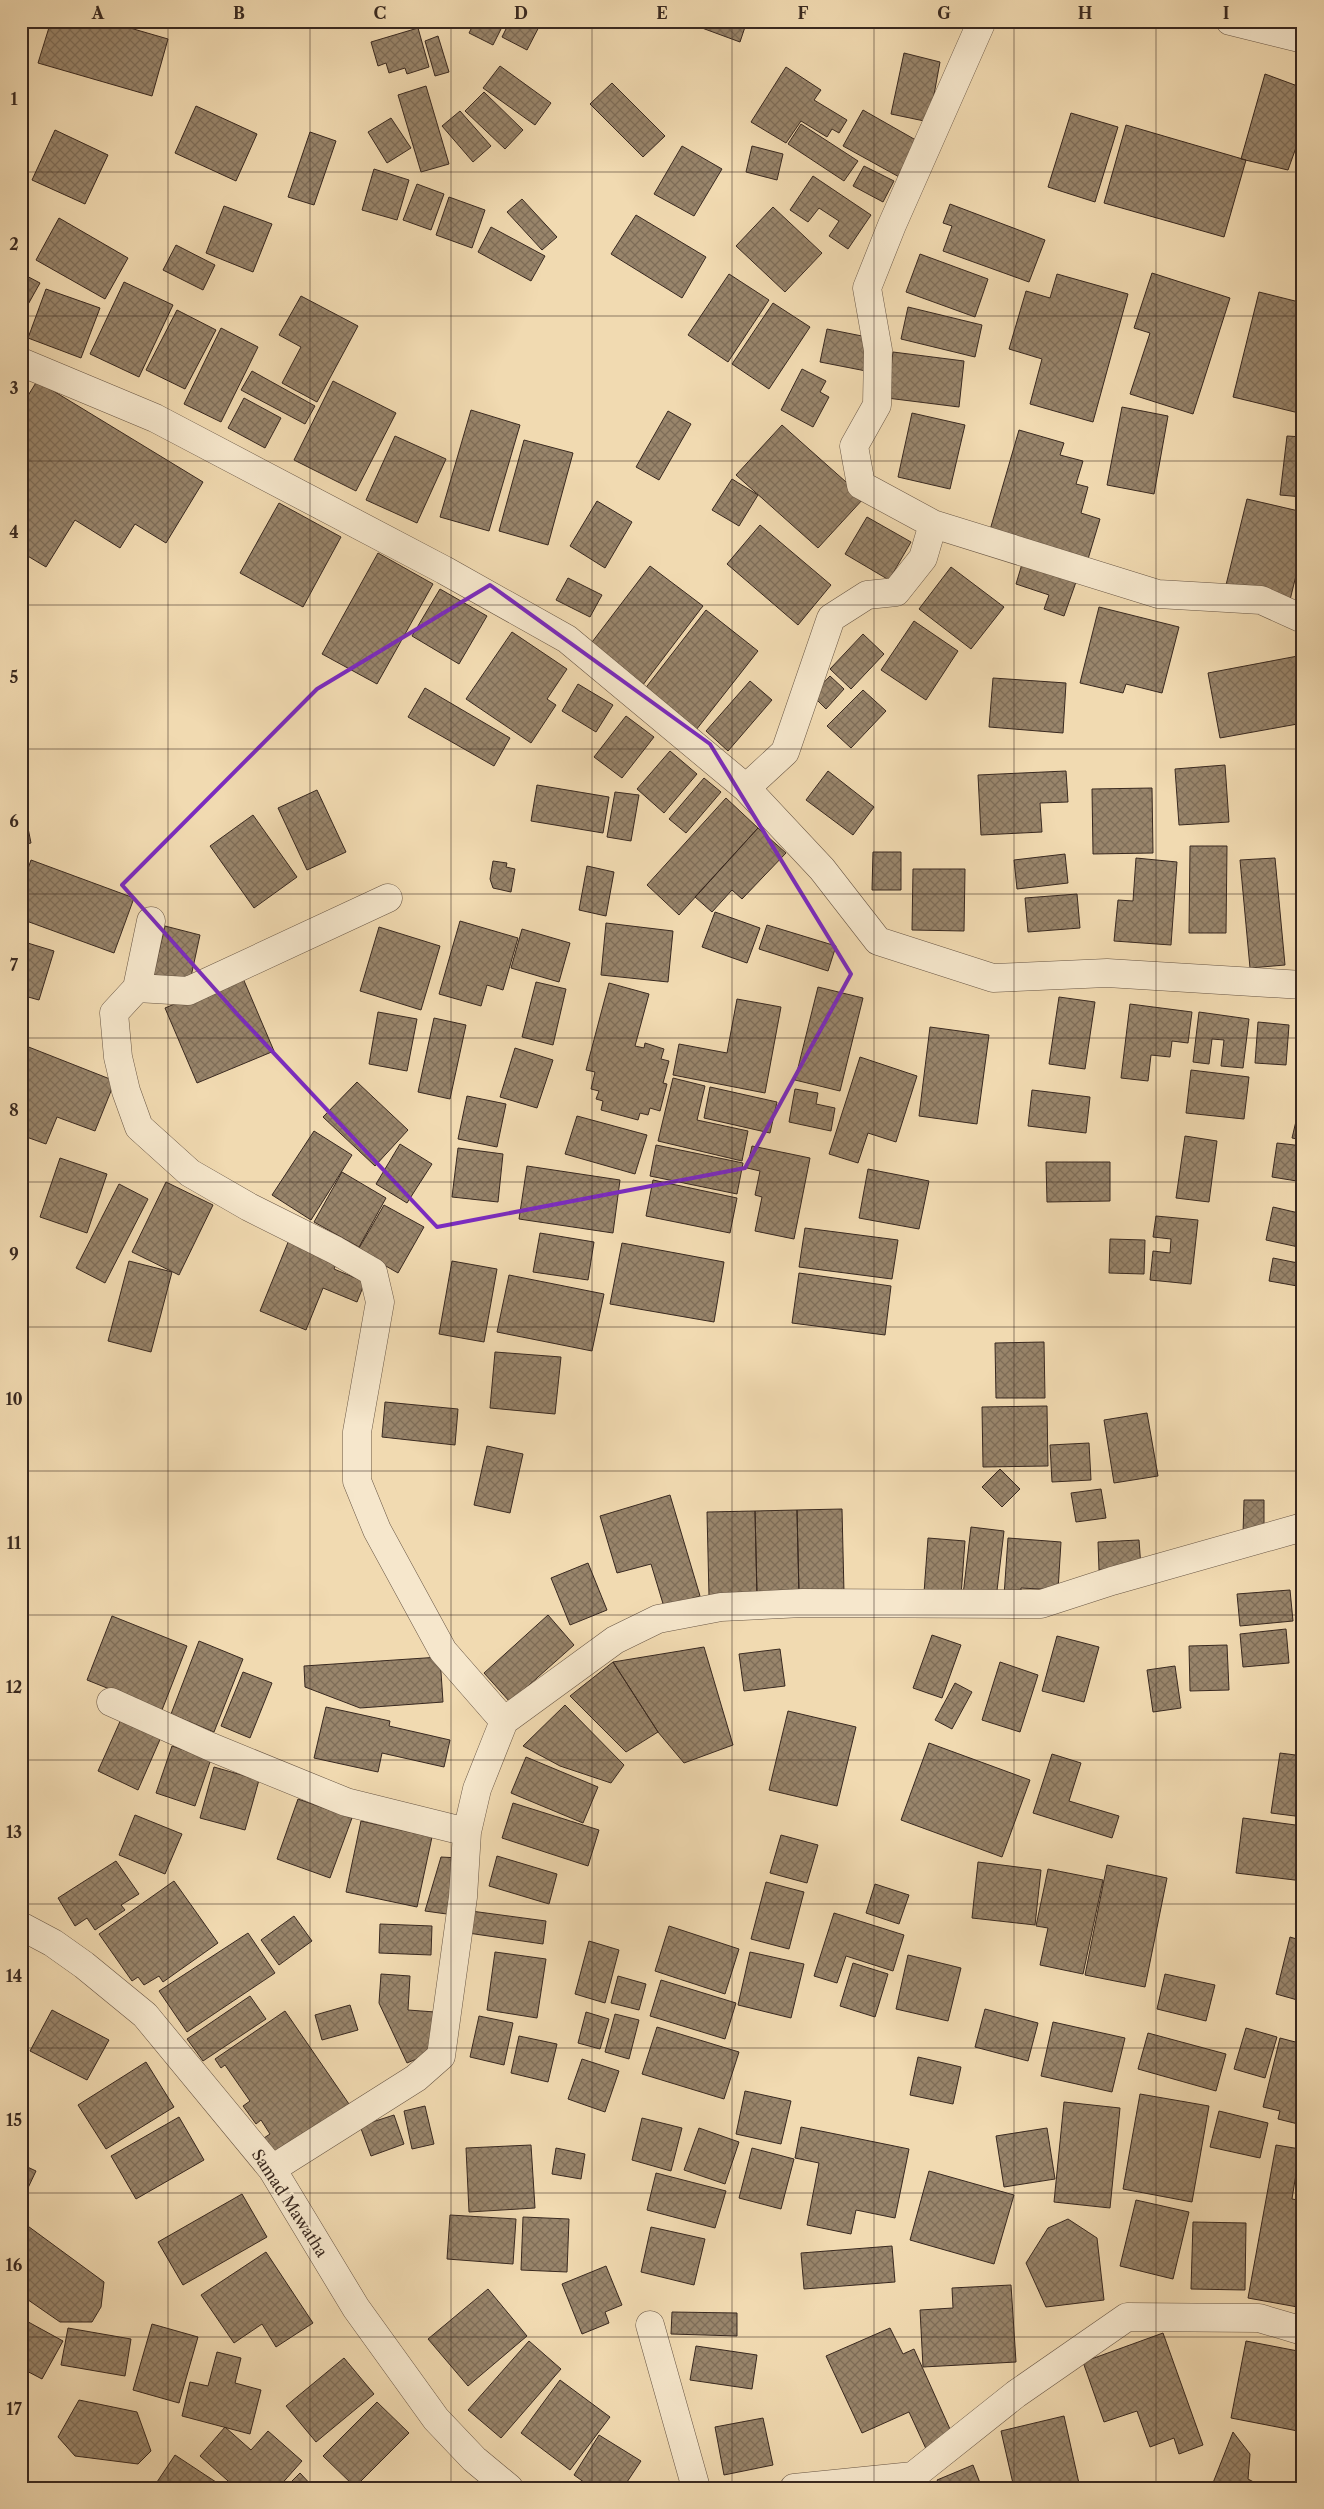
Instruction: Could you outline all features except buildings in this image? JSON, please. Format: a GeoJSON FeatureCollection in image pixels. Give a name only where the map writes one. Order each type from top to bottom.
{"type":"FeatureCollection","features":[{"type":"Feature","properties":{"kind":"street"},"geometry":{"type":"LineString","coordinates":[[982,21],[892,225],[867,288],[878,350],[877,405],[854,446],[861,485],[933,524],[1158,594],[1261,600],[1303,619]]}},
{"type":"Feature","properties":{"kind":"street"},"geometry":{"type":"LineString","coordinates":[[1230,21],[1303,39]]}},
{"type":"Feature","properties":{"kind":"street"},"geometry":{"type":"LineString","coordinates":[[21,362],[155,418],[444,570],[567,639],[746,788],[822,870],[878,941],[993,978],[1107,973],[1303,985]]}},
{"type":"Feature","properties":{"kind":"street"},"geometry":{"type":"LineString","coordinates":[[746,788],[786,752],[831,618],[867,595],[896,592],[923,558],[933,524]]}},
{"type":"Feature","properties":{"kind":"street"},"geometry":{"type":"LineString","coordinates":[[137,988],[188,991],[388,898]]}},
{"type":"Feature","properties":{"kind":"street"},"geometry":{"type":"LineString","coordinates":[[151,921],[137,988],[114,1013],[118,1056],[126,1091],[139,1127],[190,1173],[249,1207],[335,1250],[373,1272],[380,1302],[357,1432],[357,1481],[377,1530],[443,1652],[504,1721]]}},
{"type":"Feature","properties":{"kind":"street"},"geometry":{"type":"LineString","coordinates":[[272,2169],[416,2078],[441,2056],[463,1897],[468,1832],[477,1789],[504,1721],[615,1640],[658,1619],[721,1607],[803,1603],[1041,1604],[1112,1581],[1303,1527]]}},
{"type":"Feature","properties":{"kind":"street"},"geometry":{"type":"LineString","coordinates":[[111,1702],[211,1747],[346,1802],[468,1832]]}},
{"type":"Feature","properties":{"kind":"street","name":"Samad Mawatha"},"geometry":{"type":"LineString","coordinates":[[21,1926],[60,1948],[146,2015],[272,2169],[356,2308],[436,2419],[474,2459],[509,2488]]}},
{"type":"Feature","properties":{"kind":"street"},"geometry":{"type":"LineString","coordinates":[[794,2488],[913,2476],[1016,2394],[1128,2317],[1259,2318],[1303,2331]]}},
{"type":"Feature","properties":{"kind":"street"},"geometry":{"type":"LineString","coordinates":[[650,2325],[696,2488]]}},
{"type":"Feature","properties":{"kind":"highlighted area"},"geometry":{"type":"Polygon","coordinates":[[[490,585],[710,744],[851,974],[745,1168],[437,1227],[238,1015],[122,885],[317,689],[490,585]]]}}]}
